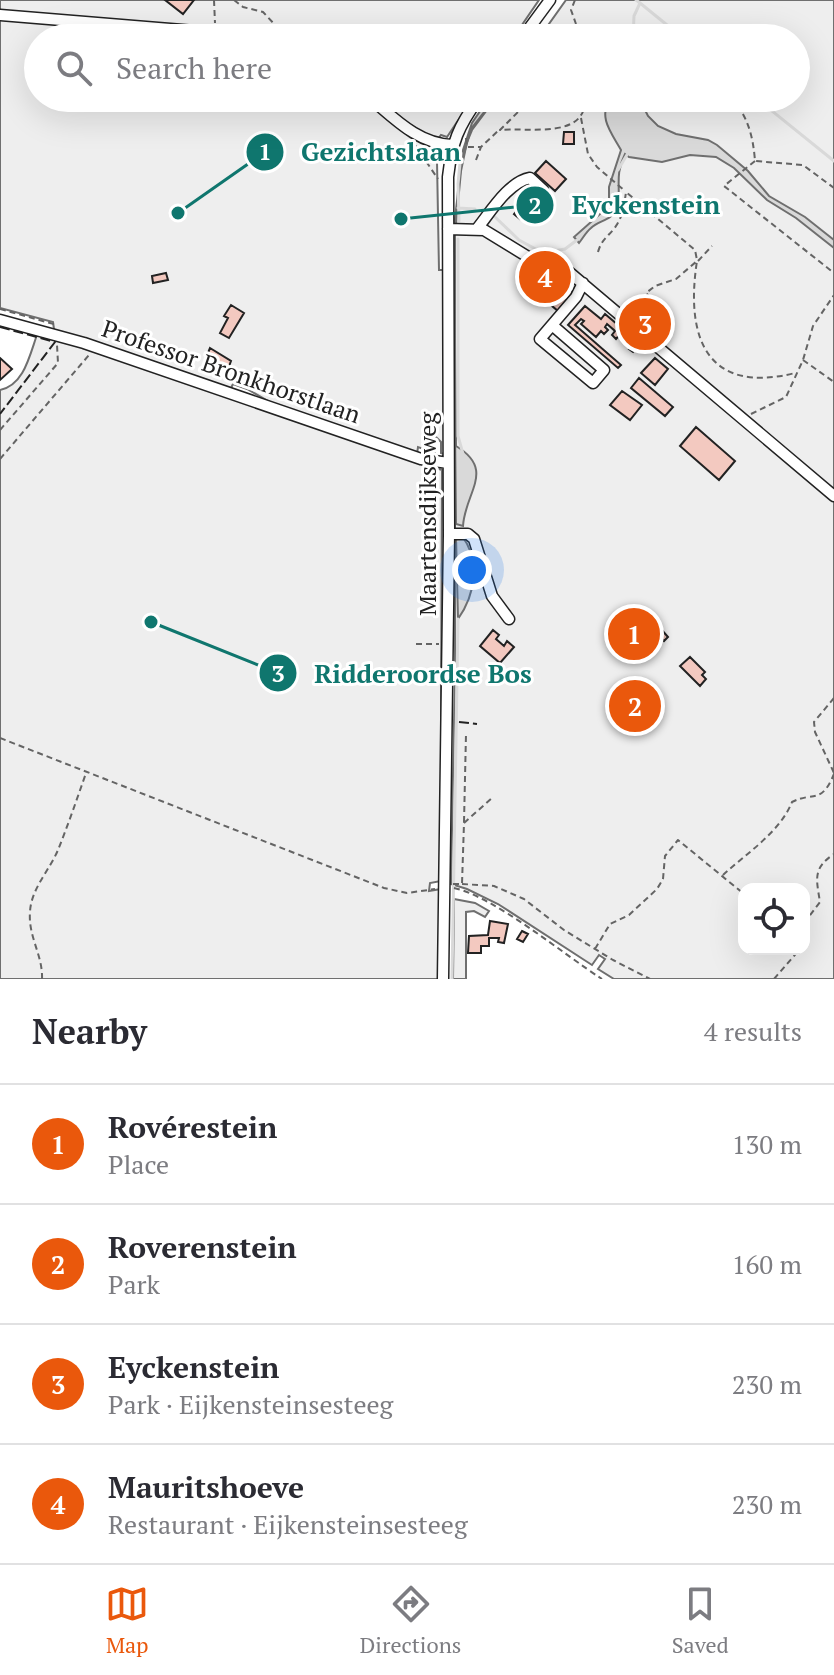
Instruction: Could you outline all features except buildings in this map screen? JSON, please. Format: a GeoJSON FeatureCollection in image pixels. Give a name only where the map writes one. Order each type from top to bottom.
{"type":"FeatureCollection","features":[{"type":"Feature","properties":{"kind":"street"},"geometry":{"type":"LineString","coordinates":[[532,24],[550,0]]}},
{"type":"Feature","properties":{"kind":"street"},"geometry":{"type":"LineString","coordinates":[[0,15],[114,24]]}},
{"type":"Feature","properties":{"kind":"street"},"geometry":{"type":"LineString","coordinates":[[387,112],[410,131],[428,140],[452,145]]}},
{"type":"Feature","properties":{"kind":"street","name":"Maartensdijkseweg"},"geometry":{"type":"LineString","coordinates":[[443,979],[441,889],[449,534],[448,177],[452,145],[469,112]]}},
{"type":"Feature","properties":{"kind":"street"},"geometry":{"type":"LineString","coordinates":[[476,230],[506,194],[524,179],[530,178],[543,190]]}},
{"type":"Feature","properties":{"kind":"street"},"geometry":{"type":"LineString","coordinates":[[448,229],[476,230],[500,238],[533,260],[563,267],[834,496]]}},
{"type":"Feature","properties":{"kind":"street"},"geometry":{"type":"LineString","coordinates":[[552,325],[604,370],[593,383],[540,339],[552,325],[576,297],[583,283]]}},
{"type":"Feature","properties":{"kind":"street","name":"Professor Bronkhorstlaan"},"geometry":{"type":"LineString","coordinates":[[0,320],[56,330],[95,347],[421,459],[448,463]]}},
{"type":"Feature","properties":{"kind":"street"},"geometry":{"type":"LineString","coordinates":[[449,534],[468,534],[474,539],[492,596],[509,619]]}},
{"type":"Feature","properties":{"kind":"path"},"geometry":{"type":"LineString","coordinates":[[214,0],[216,24]]}},
{"type":"Feature","properties":{"kind":"path"},"geometry":{"type":"LineString","coordinates":[[234,0],[243,7],[263,12],[272,24]]}},
{"type":"Feature","properties":{"kind":"path"},"geometry":{"type":"LineString","coordinates":[[575,0],[571,10],[576,24]]}},
{"type":"Feature","properties":{"kind":"path"},"geometry":{"type":"LineString","coordinates":[[476,160],[481,147],[518,112]]}},
{"type":"Feature","properties":{"kind":"path"},"geometry":{"type":"LineString","coordinates":[[500,130],[573,125],[584,112]]}},
{"type":"Feature","properties":{"kind":"path"},"geometry":{"type":"LineString","coordinates":[[742,112],[751,130],[755,161]]}},
{"type":"Feature","properties":{"kind":"path"},"geometry":{"type":"LineString","coordinates":[[581,118],[588,154],[610,179],[695,250],[694,302],[699,338],[709,358],[748,377],[767,380],[795,373]]}},
{"type":"Feature","properties":{"kind":"path"},"geometry":{"type":"LineString","coordinates":[[464,120],[467,147],[481,147]]}},
{"type":"Feature","properties":{"kind":"path"},"geometry":{"type":"LineString","coordinates":[[410,131],[411,139],[438,179]]}},
{"type":"Feature","properties":{"kind":"path"},"geometry":{"type":"LineString","coordinates":[[834,188],[803,165],[755,161],[724,186],[834,273]]}},
{"type":"Feature","properties":{"kind":"path"},"geometry":{"type":"LineString","coordinates":[[598,252],[600,241],[613,230],[624,211],[626,192]]}},
{"type":"Feature","properties":{"kind":"path"},"geometry":{"type":"LineString","coordinates":[[664,313],[646,293],[655,286],[676,279],[712,246]]}},
{"type":"Feature","properties":{"kind":"path"},"geometry":{"type":"LineString","coordinates":[[743,418],[786,397],[803,360],[813,326],[834,295]]}},
{"type":"Feature","properties":{"kind":"path"},"geometry":{"type":"LineString","coordinates":[[0,309],[56,330],[59,352],[58,363],[0,430]]}},
{"type":"Feature","properties":{"kind":"path"},"geometry":{"type":"LineString","coordinates":[[0,459],[95,347]]}},
{"type":"Feature","properties":{"kind":"path"},"geometry":{"type":"LineString","coordinates":[[803,360],[834,382]]}},
{"type":"Feature","properties":{"kind":"path"},"geometry":{"type":"LineString","coordinates":[[416,644],[443,644]]}},
{"type":"Feature","properties":{"kind":"path"},"geometry":{"type":"LineString","coordinates":[[722,876],[771,831],[787,813],[792,802],[800,798],[811,799],[823,793],[834,773],[815,732],[814,722],[834,698]]}},
{"type":"Feature","properties":{"kind":"path"},"geometry":{"type":"LineString","coordinates":[[462,884],[466,734]]}},
{"type":"Feature","properties":{"kind":"path"},"geometry":{"type":"LineString","coordinates":[[0,738],[384,888],[407,893],[455,888],[485,902],[602,979]]}},
{"type":"Feature","properties":{"kind":"path"},"geometry":{"type":"LineString","coordinates":[[827,758],[834,755]]}},
{"type":"Feature","properties":{"kind":"path"},"geometry":{"type":"LineString","coordinates":[[42,979],[42,966],[30,934],[30,909],[37,886],[57,853],[87,772]]}},
{"type":"Feature","properties":{"kind":"path"},"geometry":{"type":"LineString","coordinates":[[464,823],[492,798]]}},
{"type":"Feature","properties":{"kind":"path"},"geometry":{"type":"LineString","coordinates":[[595,949],[610,924],[629,915],[657,889],[663,879],[665,856],[678,840],[738,889]]}},
{"type":"Feature","properties":{"kind":"path"},"geometry":{"type":"LineString","coordinates":[[810,915],[820,902],[817,872],[820,863],[834,854]]}},
{"type":"Feature","properties":{"kind":"path"},"geometry":{"type":"LineString","coordinates":[[456,884],[494,886],[524,899],[564,930],[650,979]]}},
{"type":"Feature","properties":{"kind":"path"},"geometry":{"type":"LineString","coordinates":[[774,979],[795,955]]}},
{"type":"Feature","properties":{"kind":"shaded area"},"geometry":{"type":"Polygon","coordinates":[[[0,0],[539,0],[523,24],[24,24],[24,112],[464,112],[447,137],[441,135],[437,140],[437,149],[440,150],[437,161],[439,270],[451,270],[452,457],[441,453],[441,442],[436,437],[435,453],[418,447],[416,461],[442,470],[441,716],[444,718],[441,881],[430,883],[429,891],[441,889],[438,979],[0,979],[0,390],[21,375],[38,332],[55,336],[53,322],[0,308],[0,0]],[[233,384],[228,394],[301,420],[233,384]]]}},
{"type":"Feature","properties":{"kind":"shaded area"},"geometry":{"type":"Polygon","coordinates":[[[566,0],[834,0],[834,979],[614,979],[598,969],[605,959],[599,955],[592,965],[498,904],[451,884],[455,669],[455,235],[467,142],[486,112],[810,112],[810,24],[549,24],[566,0]]]}},
{"type":"Feature","properties":{"kind":"shaded area"},"geometry":{"type":"Polygon","coordinates":[[[479,112],[484,112],[471,129],[462,163],[472,123],[479,112]]]}},
{"type":"Feature","properties":{"kind":"shaded area"},"geometry":{"type":"Polygon","coordinates":[[[605,112],[646,112],[658,126],[717,145],[748,171],[769,196],[805,217],[834,240],[834,248],[767,200],[734,168],[716,157],[690,155],[662,162],[625,154],[621,162],[616,210],[589,230],[579,243],[574,237],[609,206],[609,187],[621,150],[605,112]]]}},
{"type":"Feature","properties":{"kind":"shaded area"},"geometry":{"type":"Polygon","coordinates":[[[457,199],[454,235],[456,446],[468,455],[476,473],[463,526],[456,524],[453,235],[457,199]]]}},
{"type":"Feature","properties":{"kind":"shaded area"},"geometry":{"type":"Polygon","coordinates":[[[456,536],[462,536],[468,546],[474,567],[472,589],[458,619],[456,536]]]}},
{"type":"Feature","properties":{"kind":"shaded area"},"geometry":{"type":"Polygon","coordinates":[[[454,899],[475,903],[489,911],[485,917],[474,911],[466,912],[466,979],[453,979],[454,899]]]}},
{"type":"Feature","properties":{"kind":"waterway"},"geometry":{"type":"LineString","coordinates":[[634,24],[640,3],[636,0]]}},
{"type":"Feature","properties":{"kind":"waterway"},"geometry":{"type":"LineString","coordinates":[[640,3],[666,24]]}},
{"type":"Feature","properties":{"kind":"waterway"},"geometry":{"type":"LineString","coordinates":[[773,112],[834,161]]}},
{"type":"Feature","properties":{"kind":"waterway"},"geometry":{"type":"LineString","coordinates":[[459,221],[461,153]]}},
{"type":"Feature","properties":{"kind":"waterway"},"geometry":{"type":"LineString","coordinates":[[618,170],[628,153]]}},
{"type":"Feature","properties":{"kind":"waterway"},"geometry":{"type":"LineString","coordinates":[[458,208],[475,209]]}},
{"type":"Feature","properties":{"kind":"waterway"},"geometry":{"type":"LineString","coordinates":[[494,216],[519,240],[543,253],[565,249],[577,240]]}},
{"type":"Feature","properties":{"kind":"waterway"},"geometry":{"type":"LineString","coordinates":[[458,239],[458,436],[463,454]]}},
{"type":"Feature","properties":{"kind":"waterway"},"geometry":{"type":"LineString","coordinates":[[452,979],[458,619]]}},
{"type":"Feature","properties":{"kind":"fence"},"geometry":{"type":"LineString","coordinates":[[0,327],[55,342],[0,414]]}},
{"type":"Feature","properties":{"kind":"fence"},"geometry":{"type":"LineString","coordinates":[[459,722],[477,724]]}},
{"type":"Feature","properties":{"kind":"place","name":"Gezichtslaan"},"geometry":{"type":"Point","coordinates":[178,213]}},
{"type":"Feature","properties":{"kind":"place","name":"Eyckenstein"},"geometry":{"type":"Point","coordinates":[401,219]}},
{"type":"Feature","properties":{"kind":"place","name":"Mauritshoeve"},"geometry":{"type":"Point","coordinates":[545,277]}},
{"type":"Feature","properties":{"kind":"place","name":"Eyckenstein"},"geometry":{"type":"Point","coordinates":[645,324]}},
{"type":"Feature","properties":{"kind":"place","name":"Ridderoordse Bos"},"geometry":{"type":"Point","coordinates":[151,622]}},
{"type":"Feature","properties":{"kind":"place","name":"Rovérestein"},"geometry":{"type":"Point","coordinates":[634,634]}},
{"type":"Feature","properties":{"kind":"place","name":"Roverenstein"},"geometry":{"type":"Point","coordinates":[635,706]}}]}
